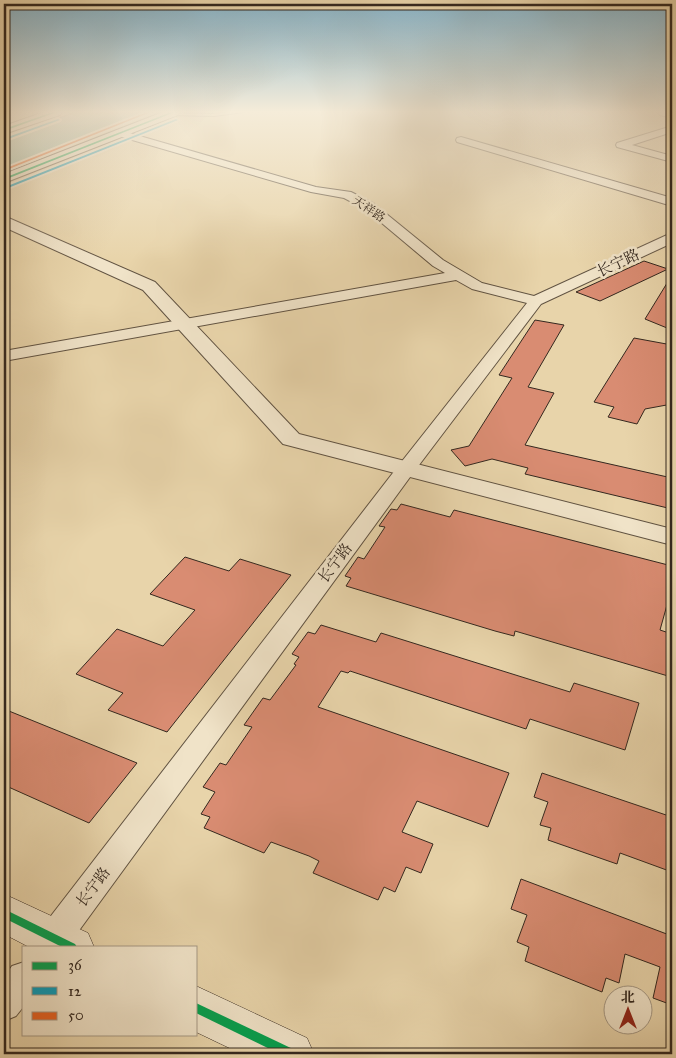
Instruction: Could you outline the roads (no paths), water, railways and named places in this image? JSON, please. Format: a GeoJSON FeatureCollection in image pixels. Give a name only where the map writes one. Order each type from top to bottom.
{"type":"FeatureCollection","features":[{"type":"Feature","properties":{"kind":"main road"},"geometry":{"type":"LineString","coordinates":[[4,913],[58,944]]}},
{"type":"Feature","properties":{"kind":"main road"},"geometry":{"type":"LineString","coordinates":[[198,1009],[291,1054]]}},
{"type":"Feature","properties":{"kind":"street"},"geometry":{"type":"LineString","coordinates":[[4,179],[48,161]]}},
{"type":"Feature","properties":{"kind":"street","name":"天祥路"},"geometry":{"type":"LineString","coordinates":[[217,161],[315,190],[347,195],[369,206],[438,263],[477,286],[536,301]]}},
{"type":"Feature","properties":{"kind":"street"},"geometry":{"type":"LineString","coordinates":[[534,161],[672,202]]}},
{"type":"Feature","properties":{"kind":"street"},"geometry":{"type":"LineString","coordinates":[[4,222],[149,286],[291,439],[672,537]]}},
{"type":"Feature","properties":{"kind":"street","name":"长宁路"},"geometry":{"type":"LineString","coordinates":[[58,944],[406,469],[536,301],[672,238]]}},
{"type":"Feature","properties":{"kind":"street"},"geometry":{"type":"LineString","coordinates":[[4,356],[459,275]]}},
{"type":"Feature","properties":{"kind":"street"},"geometry":{"type":"LineString","coordinates":[[4,1004],[22,981]]}}]}
